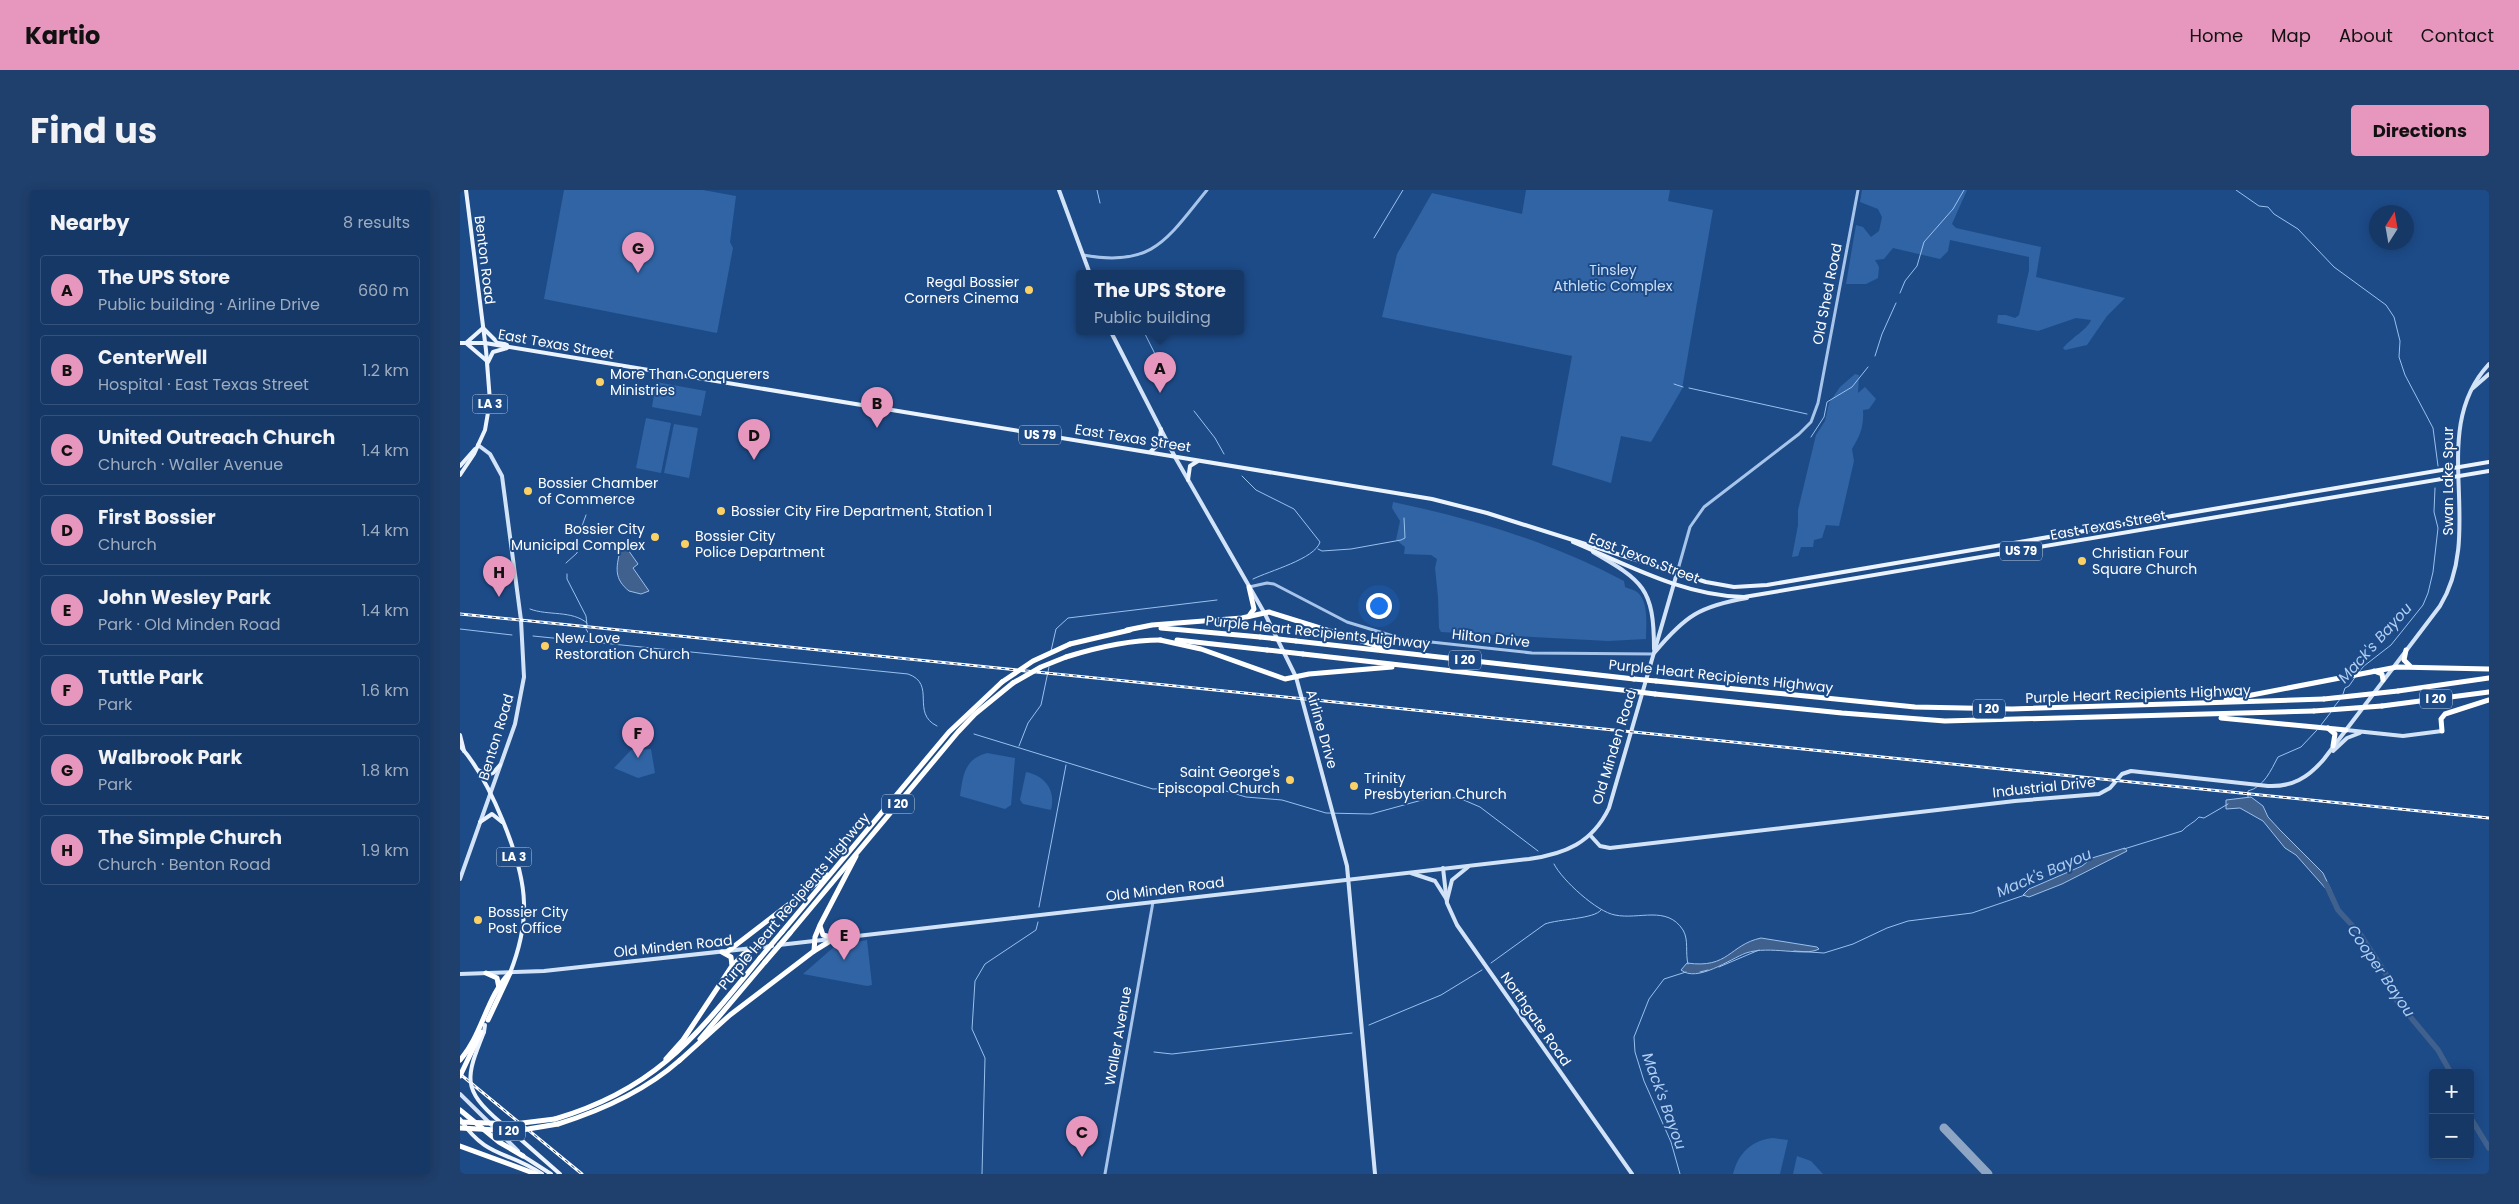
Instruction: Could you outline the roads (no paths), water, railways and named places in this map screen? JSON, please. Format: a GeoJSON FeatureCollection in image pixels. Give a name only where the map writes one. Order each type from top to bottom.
{"type":"FeatureCollection","features":[{"type":"Feature","properties":{"kind":"highway"},"geometry":{"type":"LineString","coordinates":[[1242,618],[1254,612],[1249,587]]}},
{"type":"Feature","properties":{"kind":"highway"},"geometry":{"type":"LineString","coordinates":[[1127,630],[1152,625],[1242,618],[1272,612],[1371,644],[1408,653]]}},
{"type":"Feature","properties":{"kind":"highway","name":"Purple Heart Recipients Highway"},"geometry":{"type":"LineString","coordinates":[[460,1128],[516,1130],[558,1124],[621,1100],[647,1085],[679,1061],[763,960],[782,932],[954,726],[1002,682],[1033,661],[1070,644],[1127,630],[1178,628],[1634,679],[1915,707],[2012,709],[2324,698],[2398,691],[2489,678]]}},
{"type":"Feature","properties":{"kind":"highway"},"geometry":{"type":"LineString","coordinates":[[1160,640],[1201,649],[1285,679],[1383,667],[1434,669]]}},
{"type":"Feature","properties":{"kind":"highway","name":"Purple Heart Recipients Highway"},"geometry":{"type":"LineString","coordinates":[[460,1121],[514,1124],[555,1118],[606,1101],[647,1077],[687,1044],[790,933],[958,732],[976,714],[1013,683],[1041,667],[1066,657],[1110,644],[1160,640],[1267,650],[1655,694],[1842,713],[1945,721],[2198,716],[2314,711],[2382,706],[2489,692]]}},
{"type":"Feature","properties":{"kind":"highway"},"geometry":{"type":"LineString","coordinates":[[2406,650],[2405,663],[2415,667]]}},
{"type":"Feature","properties":{"kind":"highway"},"geometry":{"type":"LineString","coordinates":[[2206,703],[2393,668],[2489,670]]}},
{"type":"Feature","properties":{"kind":"highway"},"geometry":{"type":"LineString","coordinates":[[2374,671],[2382,674],[2383,680]]}},
{"type":"Feature","properties":{"kind":"highway"},"geometry":{"type":"LineString","coordinates":[[2442,731],[2441,719],[2445,714],[2489,700]]}},
{"type":"Feature","properties":{"kind":"highway"},"geometry":{"type":"LineString","coordinates":[[2198,716],[2346,730]]}},
{"type":"Feature","properties":{"kind":"highway"},"geometry":{"type":"LineString","coordinates":[[2329,728],[2335,734],[2333,746]]}},
{"type":"Feature","properties":{"kind":"highway"},"geometry":{"type":"LineString","coordinates":[[814,952],[820,926],[862,846]]}},
{"type":"Feature","properties":{"kind":"highway"},"geometry":{"type":"LineString","coordinates":[[728,951],[837,866]]}},
{"type":"Feature","properties":{"kind":"highway"},"geometry":{"type":"LineString","coordinates":[[820,926],[823,934],[835,938]]}},
{"type":"Feature","properties":{"kind":"highway"},"geometry":{"type":"LineString","coordinates":[[748,949],[747,940],[749,936]]}},
{"type":"Feature","properties":{"kind":"highway"},"geometry":{"type":"LineString","coordinates":[[679,1061],[730,1015],[835,938]]}},
{"type":"Feature","properties":{"kind":"highway"},"geometry":{"type":"LineString","coordinates":[[647,1077],[683,1040],[732,966],[744,954],[757,947]]}},
{"type":"Feature","properties":{"kind":"highway"},"geometry":{"type":"LineString","coordinates":[[722,952],[731,958],[732,966]]}},
{"type":"Feature","properties":{"kind":"highway"},"geometry":{"type":"LineString","coordinates":[[486,973],[497,978],[499,988]]}},
{"type":"Feature","properties":{"kind":"highway"},"geometry":{"type":"LineString","coordinates":[[460,1060],[481,1032],[499,988],[510,973]]}},
{"type":"Feature","properties":{"kind":"highway"},"geometry":{"type":"LineString","coordinates":[[460,1076],[510,973]]}},
{"type":"Feature","properties":{"kind":"highway"},"geometry":{"type":"LineString","coordinates":[[460,1110],[499,1142],[523,1156]]}},
{"type":"Feature","properties":{"kind":"highway"},"geometry":{"type":"LineString","coordinates":[[460,1146],[536,1174]]}},
{"type":"Feature","properties":{"kind":"main road","name":"Benton Road"},"geometry":{"type":"LineString","coordinates":[[460,879],[519,711],[524,656],[502,476],[490,454],[478,445],[489,413],[490,382],[466,190]]}},
{"type":"Feature","properties":{"kind":"main road"},"geometry":{"type":"LineString","coordinates":[[1059,190],[1089,270]]}},
{"type":"Feature","properties":{"kind":"main road"},"geometry":{"type":"LineString","coordinates":[[483,328],[496,341],[514,348],[496,350],[488,362],[466,343],[483,328]]}},
{"type":"Feature","properties":{"kind":"main road","name":"Airline Drive"},"geometry":{"type":"LineString","coordinates":[[1113,335],[1188,480],[1264,614],[1296,677],[1346,856],[1374,1174]]}},
{"type":"Feature","properties":{"kind":"main road","name":"East Texas Street"},"geometry":{"type":"LineString","coordinates":[[460,343],[485,343],[1432,499],[1487,513],[1677,573],[1734,587],[1767,585],[2489,462]]}},
{"type":"Feature","properties":{"kind":"main road","name":"Swan Lake Spur"},"geometry":{"type":"LineString","coordinates":[[2473,388],[2474,382],[2489,364]]}},
{"type":"Feature","properties":{"kind":"main road","name":"Swan Lake Spur"},"geometry":{"type":"LineString","coordinates":[[2460,546],[2460,418],[2464,404],[2473,388],[2489,374]]}},
{"type":"Feature","properties":{"kind":"main road"},"geometry":{"type":"LineString","coordinates":[[1148,452],[1159,444],[1161,429]]}},
{"type":"Feature","properties":{"kind":"main road","name":"LA 3"},"geometry":{"type":"LineString","coordinates":[[460,466],[470,452],[478,445]]}},
{"type":"Feature","properties":{"kind":"main road","name":"LA 3"},"geometry":{"type":"LineString","coordinates":[[460,474],[474,454],[475,449]]}},
{"type":"Feature","properties":{"kind":"main road"},"geometry":{"type":"LineString","coordinates":[[1188,480],[1190,466],[1201,461]]}},
{"type":"Feature","properties":{"kind":"main road","name":"East Texas Street"},"geometry":{"type":"LineString","coordinates":[[1562,537],[1636,570],[1674,583],[1722,596],[1762,596],[2489,471]]}},
{"type":"Feature","properties":{"kind":"main road"},"geometry":{"type":"LineString","coordinates":[[1578,544],[1622,568],[1643,589],[1653,616],[1654,654]]}},
{"type":"Feature","properties":{"kind":"main road","name":"Industrial Drive"},"geometry":{"type":"LineString","coordinates":[[1590,835],[1600,846],[1610,848],[2014,801],[2095,794],[2108,790],[2121,775],[2131,771],[2268,786],[2285,785],[2299,781],[2311,773],[2324,759],[2446,595],[2455,573],[2460,546]]}},
{"type":"Feature","properties":{"kind":"main road","name":"Old Minden Road"},"geometry":{"type":"LineString","coordinates":[[460,974],[558,970],[1552,856],[1574,847],[1590,835],[1600,823],[1610,804],[1677,573]]}},
{"type":"Feature","properties":{"kind":"main road"},"geometry":{"type":"LineString","coordinates":[[1654,654],[1680,623],[1701,610],[1724,602],[1762,596]]}},
{"type":"Feature","properties":{"kind":"main road"},"geometry":{"type":"LineString","coordinates":[[2346,730],[2410,736],[2442,731]]}},
{"type":"Feature","properties":{"kind":"main road"},"geometry":{"type":"LineString","coordinates":[[2324,759],[2347,738],[2362,732]]}},
{"type":"Feature","properties":{"kind":"main road","name":"LA 3"},"geometry":{"type":"LineString","coordinates":[[460,736],[464,750]]}},
{"type":"Feature","properties":{"kind":"main road","name":"LA 3"},"geometry":{"type":"LineString","coordinates":[[460,746],[491,792],[505,825],[520,876],[524,902],[521,940],[510,973]]}},
{"type":"Feature","properties":{"kind":"main road"},"geometry":{"type":"LineString","coordinates":[[476,769],[488,775],[493,773],[500,764]]}},
{"type":"Feature","properties":{"kind":"main road"},"geometry":{"type":"LineString","coordinates":[[480,822],[492,814],[505,825]]}},
{"type":"Feature","properties":{"kind":"main road"},"geometry":{"type":"LineString","coordinates":[[1447,900],[1454,878],[1471,865]]}},
{"type":"Feature","properties":{"kind":"main road","name":"Northgate Road"},"geometry":{"type":"LineString","coordinates":[[1442,868],[1447,900],[1457,925],[1632,1174]]}},
{"type":"Feature","properties":{"kind":"main road"},"geometry":{"type":"LineString","coordinates":[[1409,872],[1435,882],[1447,900]]}},
{"type":"Feature","properties":{"kind":"main road"},"geometry":{"type":"LineString","coordinates":[[481,1032],[472,1066],[471,1087],[479,1104],[560,1174]]}},
{"type":"Feature","properties":{"kind":"main road"},"geometry":{"type":"LineString","coordinates":[[460,1094],[523,1156],[551,1174]]}},
{"type":"Feature","properties":{"kind":"main road"},"geometry":{"type":"LineString","coordinates":[[460,1121],[473,1138],[486,1148],[542,1174]]}},
{"type":"Feature","properties":{"kind":"street"},"geometry":{"type":"LineString","coordinates":[[1083,255],[1122,259],[1153,249],[1174,230],[1207,190]]}},
{"type":"Feature","properties":{"kind":"street","name":"Old Shed Road"},"geometry":{"type":"LineString","coordinates":[[1677,573],[1686,536],[1700,512],[1709,502],[1808,427],[1818,403],[1858,190]]}},
{"type":"Feature","properties":{"kind":"street","name":"Hilton Drive"},"geometry":{"type":"LineString","coordinates":[[1249,587],[1267,583],[1274,584],[1347,622],[1376,632],[1412,640],[1540,654],[1654,654]]}},
{"type":"Feature","properties":{"kind":"street","name":"Waller Avenue"},"geometry":{"type":"LineString","coordinates":[[1105,1174],[1153,902]]}},
{"type":"Feature","properties":{"kind":"waterway"},"geometry":{"type":"LineString","coordinates":[[1097,190],[1100,203]]}},
{"type":"Feature","properties":{"kind":"waterway"},"geometry":{"type":"LineString","coordinates":[[1374,238],[1403,190]]}},
{"type":"Feature","properties":{"kind":"waterway"},"geometry":{"type":"LineString","coordinates":[[1900,293],[1905,281],[1917,266],[1924,242],[1953,209],[1964,190]]}},
{"type":"Feature","properties":{"kind":"waterway","name":"Mack's Bayou"},"geometry":{"type":"LineString","coordinates":[[2236,190],[2259,206],[2268,207],[2274,214],[2298,229],[2334,267],[2386,305],[2394,317],[2400,341],[2399,357],[2405,375],[2433,428],[2438,466]]}},
{"type":"Feature","properties":{"kind":"waterway"},"geometry":{"type":"LineString","coordinates":[[1875,356],[1882,334],[1896,303]]}},
{"type":"Feature","properties":{"kind":"waterway"},"geometry":{"type":"LineString","coordinates":[[1146,335],[1164,372]]}},
{"type":"Feature","properties":{"kind":"waterway"},"geometry":{"type":"LineString","coordinates":[[1811,437],[1824,417],[1827,402],[1852,387],[1868,367]]}},
{"type":"Feature","properties":{"kind":"waterway"},"geometry":{"type":"LineString","coordinates":[[1674,384],[1683,387]]}},
{"type":"Feature","properties":{"kind":"waterway"},"geometry":{"type":"LineString","coordinates":[[1689,388],[1807,414]]}},
{"type":"Feature","properties":{"kind":"waterway"},"geometry":{"type":"LineString","coordinates":[[1194,411],[1215,438],[1224,454]]}},
{"type":"Feature","properties":{"kind":"waterway"},"geometry":{"type":"LineString","coordinates":[[1242,476],[1256,490],[1294,509],[1320,542],[1310,554],[1301,559],[1253,579]]}},
{"type":"Feature","properties":{"kind":"waterway","name":"Mack's Bayou"},"geometry":{"type":"LineString","coordinates":[[2358,673],[2391,645],[2423,605],[2428,593],[2433,572],[2438,528],[2434,512],[2435,488]]}},
{"type":"Feature","properties":{"kind":"waterway"},"geometry":{"type":"LineString","coordinates":[[582,526],[586,515]]}},
{"type":"Feature","properties":{"kind":"waterway"},"geometry":{"type":"LineString","coordinates":[[1318,549],[1322,551],[1351,549],[1401,540],[1405,538],[1404,518]]}},
{"type":"Feature","properties":{"kind":"waterway"},"geometry":{"type":"LineString","coordinates":[[566,563],[577,553],[579,544]]}},
{"type":"Feature","properties":{"kind":"waterway"},"geometry":{"type":"LineString","coordinates":[[567,574],[567,579],[586,616],[587,625]]}},
{"type":"Feature","properties":{"kind":"waterway"},"geometry":{"type":"LineString","coordinates":[[1051,651],[1056,629],[1068,618],[1217,600]]}},
{"type":"Feature","properties":{"kind":"waterway"},"geometry":{"type":"LineString","coordinates":[[530,609],[574,616],[587,623]]}},
{"type":"Feature","properties":{"kind":"waterway"},"geometry":{"type":"LineString","coordinates":[[460,629],[512,635]]}},
{"type":"Feature","properties":{"kind":"waterway"},"geometry":{"type":"LineString","coordinates":[[586,629],[593,641]]}},
{"type":"Feature","properties":{"kind":"waterway"},"geometry":{"type":"LineString","coordinates":[[533,636],[908,674],[921,685],[925,714],[937,726]]}},
{"type":"Feature","properties":{"kind":"waterway"},"geometry":{"type":"LineString","coordinates":[[1019,746],[1028,723],[1041,705],[1049,667]]}},
{"type":"Feature","properties":{"kind":"waterway","name":"Mack's Bayou"},"geometry":{"type":"LineString","coordinates":[[2343,694],[2345,688],[2349,686],[2356,676]]}},
{"type":"Feature","properties":{"kind":"waterway","name":"Mack's Bayou"},"geometry":{"type":"LineString","coordinates":[[2334,707],[2341,698]]}},
{"type":"Feature","properties":{"kind":"waterway","name":"Mack's Bayou"},"geometry":{"type":"LineString","coordinates":[[2321,725],[2331,712]]}},
{"type":"Feature","properties":{"kind":"waterway","name":"Mack's Bayou"},"geometry":{"type":"LineString","coordinates":[[2248,797],[2248,791],[2263,782],[2278,757],[2301,747],[2317,730]]}},
{"type":"Feature","properties":{"kind":"waterway"},"geometry":{"type":"LineString","coordinates":[[974,734],[1153,789],[1193,787],[1219,789],[1246,797],[1282,800],[1326,813],[1371,814],[1433,797],[1459,798],[1480,807],[1538,851]]}},
{"type":"Feature","properties":{"kind":"waterway"},"geometry":{"type":"LineString","coordinates":[[1039,907],[1066,765]]}},
{"type":"Feature","properties":{"kind":"waterway","name":"Mack's Bayou"},"geometry":{"type":"LineString","coordinates":[[2124,849],[2182,831],[2199,817],[2204,818],[2228,804]]}},
{"type":"Feature","properties":{"kind":"waterway"},"geometry":{"type":"LineString","coordinates":[[1554,864],[1564,878],[1581,894],[1608,913],[1624,916],[1661,916],[1676,922],[1685,934],[1688,964]]}},
{"type":"Feature","properties":{"kind":"waterway","name":"Cooper Bayou"},"geometry":{"type":"LineString","coordinates":[[2326,884],[2338,910],[2360,934],[2386,974],[2397,1001],[2438,1050],[2449,1069]]}},
{"type":"Feature","properties":{"kind":"waterway","name":"Mack's Bayou"},"geometry":{"type":"LineString","coordinates":[[1794,951],[1824,953],[1853,944],[1887,928],[1908,921],[1972,913],[2025,895]]}},
{"type":"Feature","properties":{"kind":"waterway"},"geometry":{"type":"LineString","coordinates":[[1491,963],[1545,924],[1584,917],[1601,910]]}},
{"type":"Feature","properties":{"kind":"waterway"},"geometry":{"type":"LineString","coordinates":[[982,1174],[985,1058],[972,1029],[975,981],[985,964],[1036,930],[1038,922]]}},
{"type":"Feature","properties":{"kind":"waterway","name":"Mack's Bayou"},"geometry":{"type":"LineString","coordinates":[[1719,967],[1759,950]]}},
{"type":"Feature","properties":{"kind":"waterway"},"geometry":{"type":"LineString","coordinates":[[1369,1025],[1441,995],[1482,970]]}},
{"type":"Feature","properties":{"kind":"waterway","name":"Mack's Bayou"},"geometry":{"type":"LineString","coordinates":[[1700,972],[1708,970]]}},
{"type":"Feature","properties":{"kind":"waterway","name":"Mack's Bayou"},"geometry":{"type":"LineString","coordinates":[[1680,1174],[1671,1142],[1644,1081],[1635,1052],[1634,1037],[1649,999],[1664,979],[1686,972]]}},
{"type":"Feature","properties":{"kind":"waterway"},"geometry":{"type":"LineString","coordinates":[[1154,1052],[1172,1054],[1352,1033]]}},
{"type":"Feature","properties":{"kind":"waterway","name":"Cooper Bayou"},"geometry":{"type":"LineString","coordinates":[[2474,1124],[2489,1148]]}},
{"type":"Feature","properties":{"kind":"railway"},"geometry":{"type":"LineString","coordinates":[[460,614],[2489,818]]}},
{"type":"Feature","properties":{"kind":"railway"},"geometry":{"type":"LineString","coordinates":[[460,1074],[582,1174]]}},
{"type":"Feature","properties":{"kind":"place","name":"Walbrook Park"},"geometry":{"type":"Point","coordinates":[638,273]}},
{"type":"Feature","properties":{"kind":"place","name":"Regal Bossier Corners Cinema"},"geometry":{"type":"Point","coordinates":[1029,290]}},
{"type":"Feature","properties":{"kind":"place","name":"More Than Conquerers Ministries"},"geometry":{"type":"Point","coordinates":[600,382]}},
{"type":"Feature","properties":{"kind":"place","name":"The UPS Store"},"geometry":{"type":"Point","coordinates":[1160,393]}},
{"type":"Feature","properties":{"kind":"place","name":"CenterWell"},"geometry":{"type":"Point","coordinates":[877,428]}},
{"type":"Feature","properties":{"kind":"place","name":"First Bossier"},"geometry":{"type":"Point","coordinates":[754,460]}},
{"type":"Feature","properties":{"kind":"place","name":"Bossier Chamber of Commerce"},"geometry":{"type":"Point","coordinates":[528,491]}},
{"type":"Feature","properties":{"kind":"place","name":"Bossier City Fire Department, Station 1"},"geometry":{"type":"Point","coordinates":[721,511]}},
{"type":"Feature","properties":{"kind":"place","name":"Bossier City Municipal Complex"},"geometry":{"type":"Point","coordinates":[655,537]}},
{"type":"Feature","properties":{"kind":"place","name":"Bossier City Police Department"},"geometry":{"type":"Point","coordinates":[685,544]}},
{"type":"Feature","properties":{"kind":"place","name":"Christian Four Square Church"},"geometry":{"type":"Point","coordinates":[2082,561]}},
{"type":"Feature","properties":{"kind":"place","name":"The Simple Church"},"geometry":{"type":"Point","coordinates":[499,597]}},
{"type":"Feature","properties":{"kind":"place","name":"New Love Restoration Church"},"geometry":{"type":"Point","coordinates":[545,646]}},
{"type":"Feature","properties":{"kind":"place","name":"Tuttle Park"},"geometry":{"type":"Point","coordinates":[638,758]}},
{"type":"Feature","properties":{"kind":"place","name":"Saint George's Episcopal Church"},"geometry":{"type":"Point","coordinates":[1290,780]}},
{"type":"Feature","properties":{"kind":"place","name":"Trinity Presbyterian Church"},"geometry":{"type":"Point","coordinates":[1354,786]}},
{"type":"Feature","properties":{"kind":"place","name":"Bossier City Post Office"},"geometry":{"type":"Point","coordinates":[478,920]}},
{"type":"Feature","properties":{"kind":"place","name":"John Wesley Park"},"geometry":{"type":"Point","coordinates":[844,960]}},
{"type":"Feature","properties":{"kind":"place","name":"United Outreach Church"},"geometry":{"type":"Point","coordinates":[1082,1157]}},
{"type":"Feature","properties":{"kind":"park label","name":"Tinsley Athletic Complex"},"geometry":{"type":"Point","coordinates":[1613,278]}}]}
